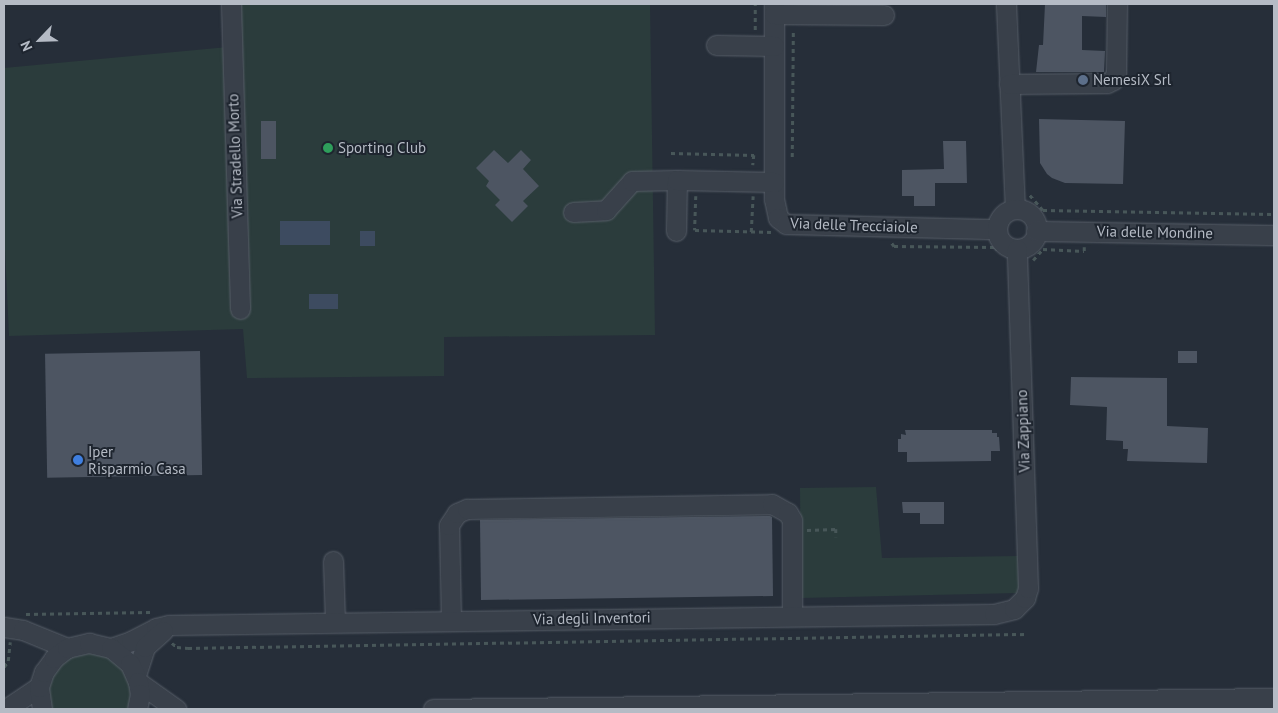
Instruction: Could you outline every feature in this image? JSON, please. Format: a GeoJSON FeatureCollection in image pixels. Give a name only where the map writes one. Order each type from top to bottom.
{"type":"FeatureCollection","features":[{"type":"Feature","properties":{"kind":"street","name":"Via Stradello Morto"},"geometry":{"type":"LineString","coordinates":[[231,4],[240,309]]}},
{"type":"Feature","properties":{"kind":"street"},"geometry":{"type":"LineString","coordinates":[[1006,4],[1015,209]]}},
{"type":"Feature","properties":{"kind":"street"},"geometry":{"type":"LineString","coordinates":[[1009,84],[1107,83],[1113,80],[1116,72],[1117,4]]}},
{"type":"Feature","properties":{"kind":"street"},"geometry":{"type":"LineString","coordinates":[[774,9],[794,14],[884,14]]}},
{"type":"Feature","properties":{"kind":"street","name":"Via delle Trecciaiole"},"geometry":{"type":"LineString","coordinates":[[774,9],[774,210],[778,218],[786,224],[997,229]]}},
{"type":"Feature","properties":{"kind":"street"},"geometry":{"type":"LineString","coordinates":[[716,45],[774,46]]}},
{"type":"Feature","properties":{"kind":"street"},"geometry":{"type":"LineString","coordinates":[[676,230],[677,180]]}},
{"type":"Feature","properties":{"kind":"street"},"geometry":{"type":"LineString","coordinates":[[573,212],[606,210],[632,181],[774,182]]}},
{"type":"Feature","properties":{"kind":"street"},"geometry":{"type":"LineString","coordinates":[[1015,209],[1020,209],[1031,215],[1036,231],[1032,241],[1011,253],[998,235],[997,229],[1000,218],[1015,209]]}},
{"type":"Feature","properties":{"kind":"street","name":"Via delle Mondine"},"geometry":{"type":"LineString","coordinates":[[1036,231],[1274,235]]}},
{"type":"Feature","properties":{"kind":"street","name":"Via Zappiano"},"geometry":{"type":"LineString","coordinates":[[1011,253],[1028,588],[1025,598],[1014,609]]}},
{"type":"Feature","properties":{"kind":"street"},"geometry":{"type":"LineString","coordinates":[[451,620],[450,525],[458,513],[467,509],[772,504],[788,513],[792,520],[792,615]]}},
{"type":"Feature","properties":{"kind":"street"},"geometry":{"type":"LineString","coordinates":[[333,560],[335,622]]}},
{"type":"Feature","properties":{"kind":"street","name":"Via degli Inventori"},"geometry":{"type":"LineString","coordinates":[[111,648],[131,641],[156,628],[169,625],[792,615],[994,614],[1014,609]]}},
{"type":"Feature","properties":{"kind":"street"},"geometry":{"type":"LineString","coordinates":[[137,709],[140,694],[137,678],[146,647],[169,625]]}},
{"type":"Feature","properties":{"kind":"street"},"geometry":{"type":"LineString","coordinates":[[4,627],[23,630],[67,648]]}},
{"type":"Feature","properties":{"kind":"street"},"geometry":{"type":"LineString","coordinates":[[23,630],[37,649],[42,680],[42,709]]}},
{"type":"Feature","properties":{"kind":"street"},"geometry":{"type":"LineString","coordinates":[[6,709],[42,680],[54,658],[67,648],[89,643],[111,648],[126,660],[137,678],[176,709]]}},
{"type":"Feature","properties":{"kind":"street"},"geometry":{"type":"LineString","coordinates":[[433,709],[1036,705],[1274,698]]}},
{"type":"Feature","properties":{"kind":"path"},"geometry":{"type":"LineString","coordinates":[[792,164],[794,14]]}},
{"type":"Feature","properties":{"kind":"path"},"geometry":{"type":"LineString","coordinates":[[1030,185],[1030,195],[1043,210],[1274,214]]}},
{"type":"Feature","properties":{"kind":"path"},"geometry":{"type":"LineString","coordinates":[[696,191],[695,230],[790,233],[790,224]]}},
{"type":"Feature","properties":{"kind":"path"},"geometry":{"type":"LineString","coordinates":[[1033,269],[1033,260],[1043,249],[1084,251],[1086,210]]}},
{"type":"Feature","properties":{"kind":"path"},"geometry":{"type":"LineString","coordinates":[[891,240],[894,246],[995,247],[1011,253]]}},
{"type":"Feature","properties":{"kind":"path"},"geometry":{"type":"LineString","coordinates":[[792,530],[836,529],[836,537]]}},
{"type":"Feature","properties":{"kind":"shaded area","name":"Sporting Club"},"geometry":{"type":"Polygon","coordinates":[[[228,4],[650,4],[655,335],[444,337],[444,376],[247,378],[243,329],[9,336],[4,228],[4,68],[228,47],[228,4]]]}},
{"type":"Feature","properties":{"kind":"shaded area"},"geometry":{"type":"Polygon","coordinates":[[[876,487],[882,558],[1021,556],[1021,593],[801,598],[800,488],[876,487]]]}},
{"type":"Feature","properties":{"kind":"shaded area"},"geometry":{"type":"Polygon","coordinates":[[[89,653],[103,655],[115,662],[124,672],[130,684],[131,697],[129,709],[52,709],[49,699],[49,685],[55,673],[64,662],[76,655],[89,653]]]}},
{"type":"Feature","properties":{"kind":"water"},"geometry":{"type":"Polygon","coordinates":[[[280,221],[330,221],[330,245],[280,245],[280,221]]]}},
{"type":"Feature","properties":{"kind":"water"},"geometry":{"type":"Polygon","coordinates":[[[360,231],[375,231],[375,246],[360,246],[360,231]]]}},
{"type":"Feature","properties":{"kind":"water"},"geometry":{"type":"Polygon","coordinates":[[[309,294],[338,294],[338,309],[309,309],[309,294]]]}},
{"type":"Feature","properties":{"kind":"building"},"geometry":{"type":"Polygon","coordinates":[[[1045,4],[1106,4],[1106,17],[1082,16],[1082,50],[1105,51],[1104,72],[1036,72],[1039,45],[1043,45],[1045,4]]]}},
{"type":"Feature","properties":{"kind":"building"},"geometry":{"type":"Polygon","coordinates":[[[1039,119],[1125,121],[1123,184],[1065,183],[1052,178],[1040,163],[1039,119]]]}},
{"type":"Feature","properties":{"kind":"building"},"geometry":{"type":"Polygon","coordinates":[[[261,121],[276,121],[276,159],[261,159],[261,121]]]}},
{"type":"Feature","properties":{"kind":"building"},"geometry":{"type":"Polygon","coordinates":[[[943,141],[966,141],[967,183],[935,183],[935,206],[914,206],[914,196],[902,196],[902,170],[944,169],[943,141]]]}},
{"type":"Feature","properties":{"kind":"building"},"geometry":{"type":"Polygon","coordinates":[[[494,150],[508,163],[521,150],[531,160],[523,169],[539,186],[523,201],[528,206],[512,222],[495,205],[500,200],[486,186],[489,181],[476,168],[494,150]]]}},
{"type":"Feature","properties":{"kind":"building"},"geometry":{"type":"Polygon","coordinates":[[[200,351],[202,475],[47,478],[45,354],[200,351]]]}},
{"type":"Feature","properties":{"kind":"building"},"geometry":{"type":"Polygon","coordinates":[[[1178,351],[1197,351],[1197,363],[1178,363],[1178,351]]]}},
{"type":"Feature","properties":{"kind":"building"},"geometry":{"type":"Polygon","coordinates":[[[1071,377],[1167,378],[1167,426],[1208,428],[1207,463],[1127,461],[1128,449],[1123,449],[1123,441],[1106,440],[1107,407],[1070,405],[1071,377]]]}},
{"type":"Feature","properties":{"kind":"building"},"geometry":{"type":"Polygon","coordinates":[[[905,430],[992,430],[992,433],[997,433],[997,437],[999,437],[1000,451],[991,451],[991,461],[907,462],[907,452],[898,452],[898,439],[901,439],[901,434],[906,435],[905,430]]]}},
{"type":"Feature","properties":{"kind":"building"},"geometry":{"type":"Polygon","coordinates":[[[902,502],[944,502],[944,524],[920,524],[920,513],[903,513],[902,502]]]}},
{"type":"Feature","properties":{"kind":"building"},"geometry":{"type":"Polygon","coordinates":[[[772,517],[773,596],[481,600],[480,520],[772,517]]]}},
{"type":"Feature","properties":{"kind":"place","name":"NemesiX Srl"},"geometry":{"type":"Point","coordinates":[1083,80]}},
{"type":"Feature","properties":{"kind":"place","name":"Sporting Club"},"geometry":{"type":"Point","coordinates":[328,148]}},
{"type":"Feature","properties":{"kind":"place","name":"Iper Risparmio Casa"},"geometry":{"type":"Point","coordinates":[78,460]}}]}
